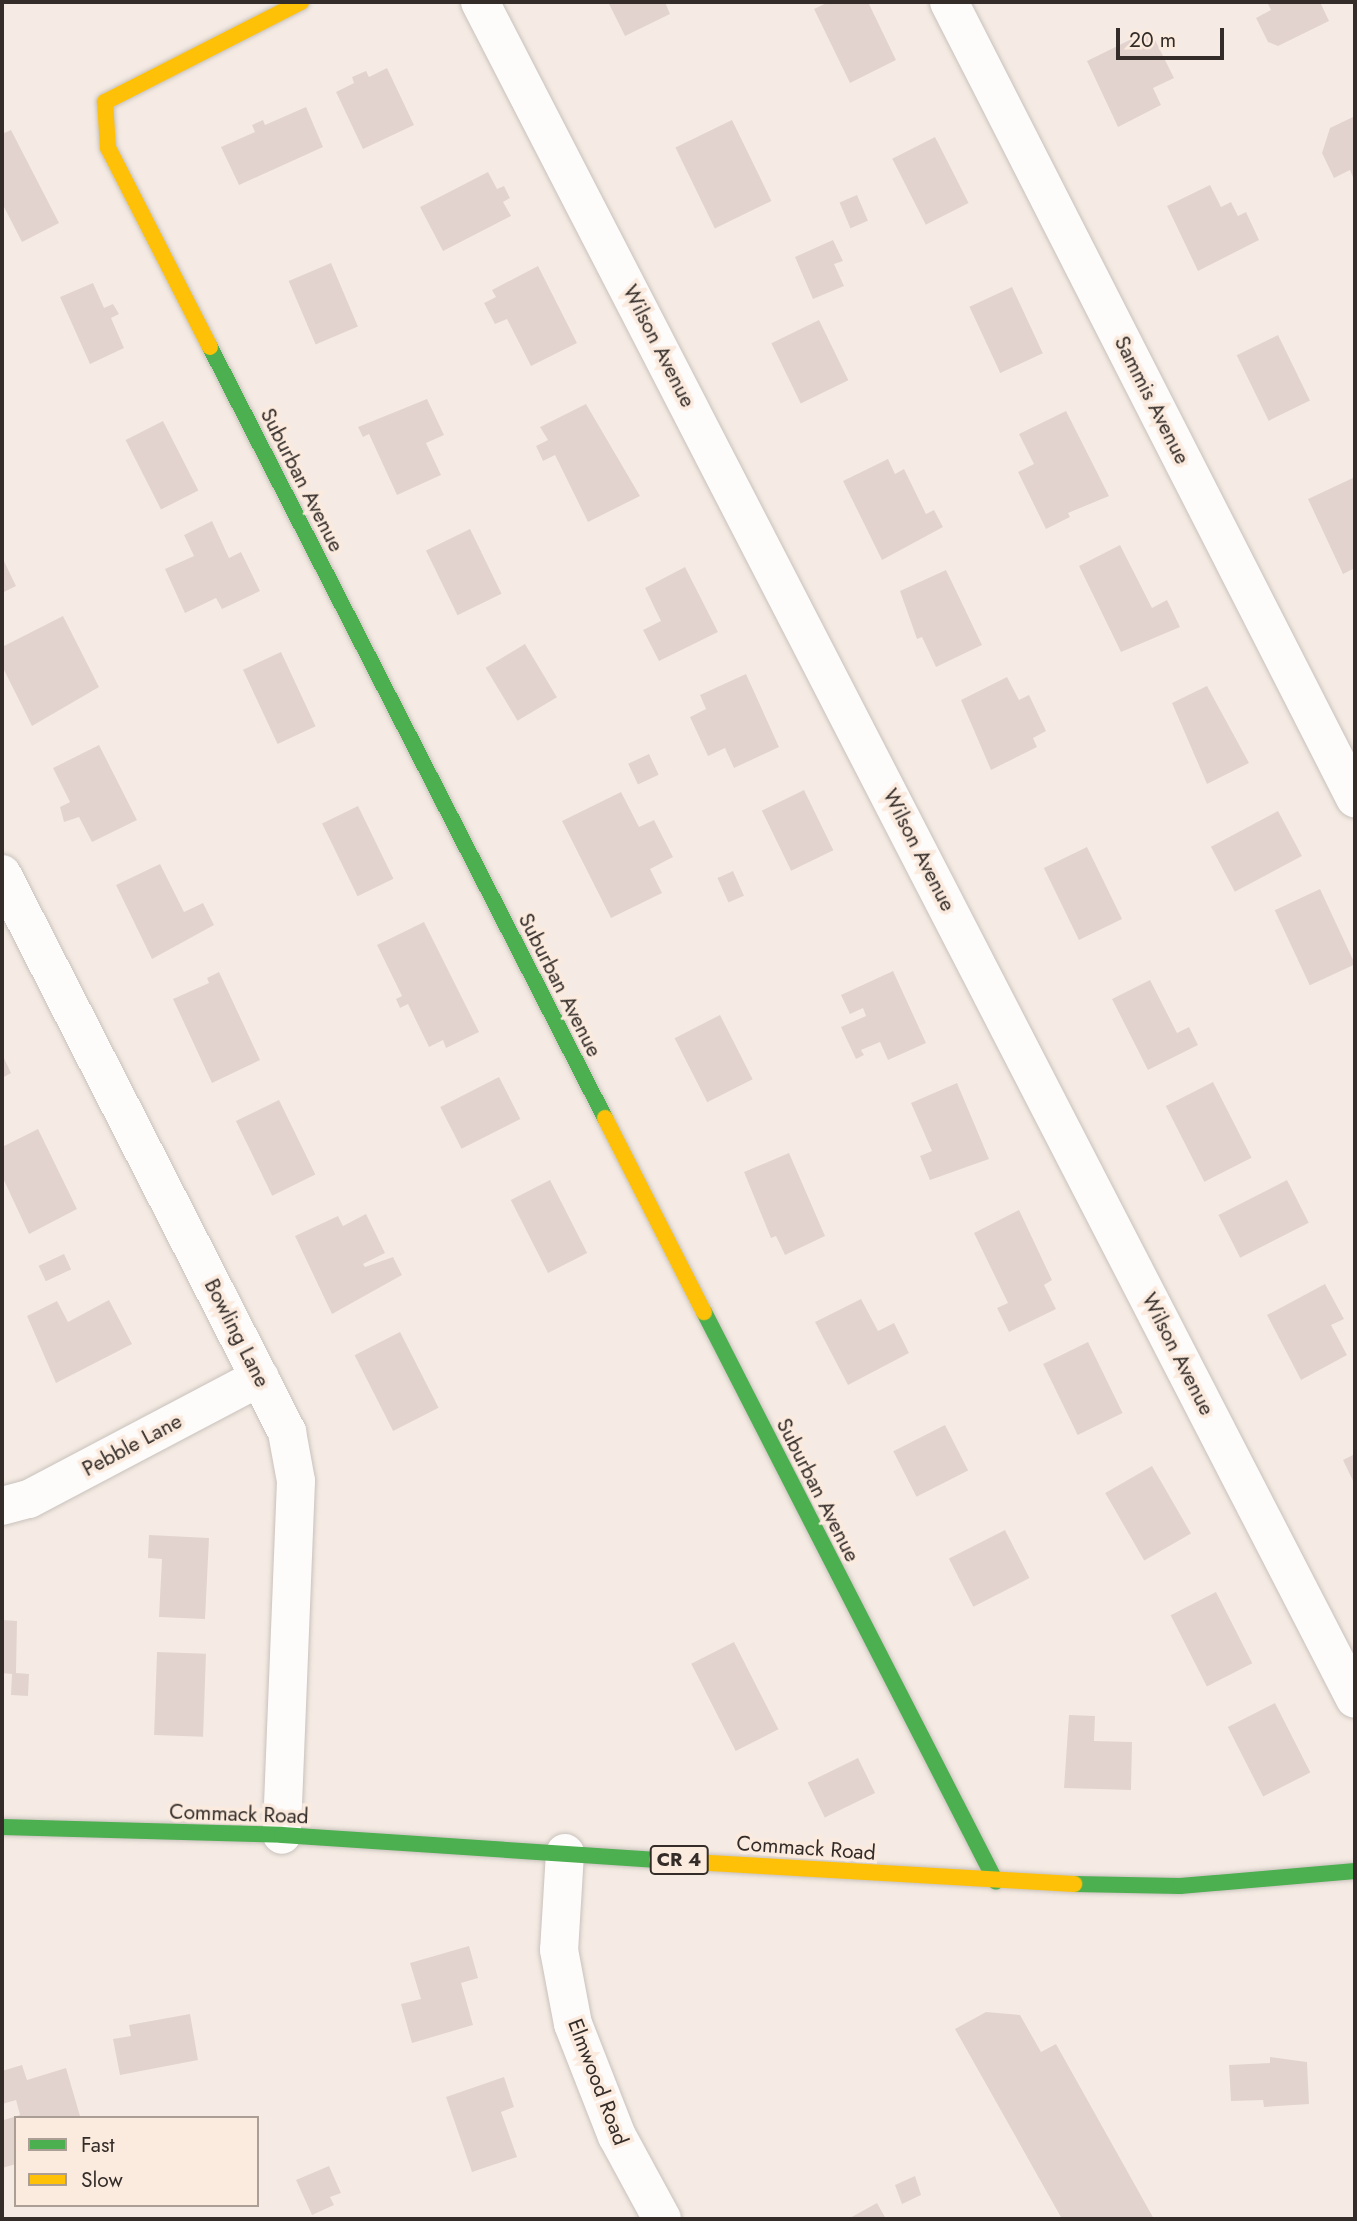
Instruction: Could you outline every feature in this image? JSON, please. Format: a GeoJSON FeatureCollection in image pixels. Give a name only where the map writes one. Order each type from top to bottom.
{"type":"FeatureCollection","features":[{"type":"Feature","properties":{"kind":"street","name":"Suburban Avenue"},"geometry":{"type":"LineString","coordinates":[[301,2],[105,102],[108,148],[996,1882]]}},
{"type":"Feature","properties":{"kind":"street","name":"Wilson Avenue"},"geometry":{"type":"LineString","coordinates":[[480,2],[1355,1699]]}},
{"type":"Feature","properties":{"kind":"street","name":"Sammis Avenue"},"geometry":{"type":"LineString","coordinates":[[949,2],[1355,798]]}},
{"type":"Feature","properties":{"kind":"street","name":"Bowling Lane"},"geometry":{"type":"LineString","coordinates":[[4,883],[287,1432],[296,1481],[282,1835]]}},
{"type":"Feature","properties":{"kind":"street","name":"Pebble Lane"},"geometry":{"type":"LineString","coordinates":[[2,1506],[29,1499],[260,1377]]}},
{"type":"Feature","properties":{"kind":"street","name":"Commack Road"},"geometry":{"type":"LineString","coordinates":[[2,1827],[282,1835],[996,1882],[1180,1886],[1355,1871]]}},
{"type":"Feature","properties":{"kind":"street","name":"Elmwood Road"},"geometry":{"type":"LineString","coordinates":[[565,1853],[559,1950],[573,2024],[617,2136],[662,2219]]}},
{"type":"Feature","properties":{"kind":"building"},"geometry":{"type":"Polygon","coordinates":[[[608,2],[665,2],[670,14],[625,36],[608,2]]]}},
{"type":"Feature","properties":{"kind":"building"},"geometry":{"type":"Polygon","coordinates":[[[829,2],[868,2],[896,60],[850,83],[814,9],[829,2]]]}},
{"type":"Feature","properties":{"kind":"building"},"geometry":{"type":"Polygon","coordinates":[[[1267,2],[1320,2],[1329,21],[1278,46],[1268,42],[1256,18],[1271,10],[1267,2]]]}},
{"type":"Feature","properties":{"kind":"building"},"geometry":{"type":"Polygon","coordinates":[[[1150,30],[1174,78],[1153,88],[1161,105],[1118,127],[1087,61],[1150,30]]]}},
{"type":"Feature","properties":{"kind":"building"},"geometry":{"type":"Polygon","coordinates":[[[387,68],[414,125],[363,149],[336,92],[354,83],[352,77],[366,71],[369,77],[387,68]]]}},
{"type":"Feature","properties":{"kind":"building"},"geometry":{"type":"Polygon","coordinates":[[[306,107],[323,147],[239,185],[221,147],[255,132],[252,125],[263,120],[265,125],[306,107]]]}},
{"type":"Feature","properties":{"kind":"building"},"geometry":{"type":"Polygon","coordinates":[[[1355,116],[1355,182],[1350,170],[1334,178],[1322,153],[1330,128],[1355,116]]]}},
{"type":"Feature","properties":{"kind":"building"},"geometry":{"type":"Polygon","coordinates":[[[732,120],[771,201],[715,229],[675,148],[732,120]]]}},
{"type":"Feature","properties":{"kind":"building"},"geometry":{"type":"Polygon","coordinates":[[[11,130],[59,223],[22,242],[2,203],[2,134],[11,130]]]}},
{"type":"Feature","properties":{"kind":"building"},"geometry":{"type":"Polygon","coordinates":[[[935,137],[969,203],[926,225],[892,159],[935,137]]]}},
{"type":"Feature","properties":{"kind":"building"},"geometry":{"type":"Polygon","coordinates":[[[488,172],[497,189],[504,186],[510,198],[503,202],[511,216],[443,251],[420,207],[488,172]]]}},
{"type":"Feature","properties":{"kind":"building"},"geometry":{"type":"Polygon","coordinates":[[[1210,185],[1221,207],[1231,202],[1238,216],[1246,212],[1259,240],[1198,271],[1167,206],[1210,185]]]}},
{"type":"Feature","properties":{"kind":"building"},"geometry":{"type":"Polygon","coordinates":[[[857,195],[868,221],[850,228],[840,202],[857,195]]]}},
{"type":"Feature","properties":{"kind":"building"},"geometry":{"type":"Polygon","coordinates":[[[833,240],[843,261],[834,264],[844,286],[813,299],[795,257],[833,240]]]}},
{"type":"Feature","properties":{"kind":"building"},"geometry":{"type":"Polygon","coordinates":[[[331,263],[358,327],[316,344],[289,281],[331,263]]]}},
{"type":"Feature","properties":{"kind":"building"},"geometry":{"type":"Polygon","coordinates":[[[538,266],[577,343],[531,366],[507,319],[495,324],[484,303],[496,297],[492,290],[538,266]]]}},
{"type":"Feature","properties":{"kind":"building"},"geometry":{"type":"Polygon","coordinates":[[[93,283],[104,308],[113,304],[119,314],[111,318],[124,348],[90,364],[60,297],[93,283]]]}},
{"type":"Feature","properties":{"kind":"building"},"geometry":{"type":"Polygon","coordinates":[[[1012,287],[1043,353],[1000,373],[969,307],[1012,287]]]}},
{"type":"Feature","properties":{"kind":"building"},"geometry":{"type":"Polygon","coordinates":[[[819,320],[848,380],[801,403],[771,343],[819,320]]]}},
{"type":"Feature","properties":{"kind":"building"},"geometry":{"type":"Polygon","coordinates":[[[1278,335],[1310,401],[1269,421],[1237,355],[1278,335]]]}},
{"type":"Feature","properties":{"kind":"building"},"geometry":{"type":"Polygon","coordinates":[[[427,399],[444,435],[426,443],[441,475],[397,495],[369,434],[363,437],[358,427],[427,399]]]}},
{"type":"Feature","properties":{"kind":"building"},"geometry":{"type":"Polygon","coordinates":[[[586,404],[640,496],[588,522],[555,455],[543,461],[536,446],[548,440],[540,427],[586,404]]]}},
{"type":"Feature","properties":{"kind":"building"},"geometry":{"type":"Polygon","coordinates":[[[1066,411],[1109,496],[1068,513],[1070,517],[1046,529],[1018,472],[1034,464],[1019,434],[1066,411]]]}},
{"type":"Feature","properties":{"kind":"building"},"geometry":{"type":"Polygon","coordinates":[[[163,421],[198,490],[161,510],[126,440],[163,421]]]}},
{"type":"Feature","properties":{"kind":"building"},"geometry":{"type":"Polygon","coordinates":[[[888,459],[895,474],[904,469],[926,514],[934,510],[943,527],[882,560],[843,481],[888,459]]]}},
{"type":"Feature","properties":{"kind":"building"},"geometry":{"type":"Polygon","coordinates":[[[1355,477],[1355,568],[1343,574],[1308,499],[1355,477]]]}},
{"type":"Feature","properties":{"kind":"building"},"geometry":{"type":"Polygon","coordinates":[[[212,521],[229,558],[241,552],[260,591],[222,609],[216,598],[185,613],[165,569],[194,556],[184,535],[212,521]]]}},
{"type":"Feature","properties":{"kind":"building"},"geometry":{"type":"Polygon","coordinates":[[[470,529],[502,594],[458,615],[426,550],[470,529]]]}},
{"type":"Feature","properties":{"kind":"building"},"geometry":{"type":"Polygon","coordinates":[[[1120,545],[1152,608],[1167,600],[1180,627],[1121,652],[1079,566],[1120,545]]]}},
{"type":"Feature","properties":{"kind":"building"},"geometry":{"type":"Polygon","coordinates":[[[2,557],[16,586],[2,593],[2,557]]]}},
{"type":"Feature","properties":{"kind":"building"},"geometry":{"type":"Polygon","coordinates":[[[685,567],[718,632],[659,661],[643,630],[661,621],[645,588],[685,567]]]}},
{"type":"Feature","properties":{"kind":"building"},"geometry":{"type":"Polygon","coordinates":[[[946,570],[982,645],[936,667],[922,637],[917,639],[900,591],[946,570]]]}},
{"type":"Feature","properties":{"kind":"building"},"geometry":{"type":"Polygon","coordinates":[[[63,616],[99,687],[32,726],[2,666],[2,647],[63,616]]]}},
{"type":"Feature","properties":{"kind":"building"},"geometry":{"type":"Polygon","coordinates":[[[525,644],[557,697],[518,721],[486,668],[525,644]]]}},
{"type":"Feature","properties":{"kind":"building"},"geometry":{"type":"Polygon","coordinates":[[[281,652],[316,726],[278,744],[243,670],[281,652]]]}},
{"type":"Feature","properties":{"kind":"building"},"geometry":{"type":"Polygon","coordinates":[[[746,674],[779,747],[734,768],[725,748],[708,756],[690,717],[706,709],[700,695],[746,674]]]}},
{"type":"Feature","properties":{"kind":"building"},"geometry":{"type":"Polygon","coordinates":[[[1007,677],[1019,700],[1029,695],[1046,731],[1033,738],[1037,747],[991,770],[961,700],[1007,677]]]}},
{"type":"Feature","properties":{"kind":"building"},"geometry":{"type":"Polygon","coordinates":[[[1207,686],[1249,763],[1207,784],[1172,703],[1207,686]]]}},
{"type":"Feature","properties":{"kind":"building"},"geometry":{"type":"Polygon","coordinates":[[[99,745],[137,820],[92,842],[79,817],[64,822],[60,807],[70,802],[53,768],[99,745]]]}},
{"type":"Feature","properties":{"kind":"building"},"geometry":{"type":"Polygon","coordinates":[[[649,754],[659,775],[638,785],[628,764],[649,754]]]}},
{"type":"Feature","properties":{"kind":"building"},"geometry":{"type":"Polygon","coordinates":[[[804,790],[833,850],[791,871],[762,811],[804,790]]]}},
{"type":"Feature","properties":{"kind":"building"},"geometry":{"type":"Polygon","coordinates":[[[621,792],[639,827],[654,820],[673,857],[650,869],[662,893],[611,918],[562,821],[621,792]]]}},
{"type":"Feature","properties":{"kind":"building"},"geometry":{"type":"Polygon","coordinates":[[[358,806],[394,879],[358,896],[322,824],[358,806]]]}},
{"type":"Feature","properties":{"kind":"building"},"geometry":{"type":"Polygon","coordinates":[[[1278,811],[1302,856],[1235,892],[1211,847],[1278,811]]]}},
{"type":"Feature","properties":{"kind":"building"},"geometry":{"type":"Polygon","coordinates":[[[1087,847],[1122,919],[1079,940],[1044,868],[1087,847]]]}},
{"type":"Feature","properties":{"kind":"building"},"geometry":{"type":"Polygon","coordinates":[[[160,864],[184,912],[203,903],[214,925],[152,959],[116,885],[160,864]]]}},
{"type":"Feature","properties":{"kind":"building"},"geometry":{"type":"Polygon","coordinates":[[[733,871],[744,896],[728,903],[717,878],[733,871]]]}},
{"type":"Feature","properties":{"kind":"building"},"geometry":{"type":"Polygon","coordinates":[[[1320,889],[1355,964],[1310,985],[1275,910],[1320,889]]]}},
{"type":"Feature","properties":{"kind":"building"},"geometry":{"type":"Polygon","coordinates":[[[424,922],[479,1032],[446,1048],[443,1040],[429,1047],[408,1004],[400,1008],[396,999],[402,996],[377,945],[424,922]]]}},
{"type":"Feature","properties":{"kind":"building"},"geometry":{"type":"Polygon","coordinates":[[[893,971],[926,1043],[888,1060],[880,1042],[861,1050],[864,1055],[856,1059],[841,1027],[866,1016],[863,1008],[850,1014],[841,995],[893,971]]]}},
{"type":"Feature","properties":{"kind":"building"},"geometry":{"type":"Polygon","coordinates":[[[219,972],[260,1060],[212,1083],[173,999],[209,983],[207,978],[219,972]]]}},
{"type":"Feature","properties":{"kind":"building"},"geometry":{"type":"Polygon","coordinates":[[[1150,980],[1177,1033],[1189,1027],[1198,1045],[1148,1070],[1112,999],[1150,980]]]}},
{"type":"Feature","properties":{"kind":"building"},"geometry":{"type":"Polygon","coordinates":[[[720,1015],[753,1079],[707,1102],[675,1038],[720,1015]]]}},
{"type":"Feature","properties":{"kind":"building"},"geometry":{"type":"Polygon","coordinates":[[[2,1054],[11,1073],[2,1078],[2,1054]]]}},
{"type":"Feature","properties":{"kind":"building"},"geometry":{"type":"Polygon","coordinates":[[[499,1077],[520,1119],[462,1149],[440,1107],[499,1077]]]}},
{"type":"Feature","properties":{"kind":"building"},"geometry":{"type":"Polygon","coordinates":[[[1213,1082],[1252,1158],[1204,1182],[1166,1106],[1213,1082]]]}},
{"type":"Feature","properties":{"kind":"building"},"geometry":{"type":"Polygon","coordinates":[[[957,1083],[989,1159],[930,1180],[920,1156],[932,1151],[911,1103],[957,1083]]]}},
{"type":"Feature","properties":{"kind":"building"},"geometry":{"type":"Polygon","coordinates":[[[279,1100],[315,1175],[272,1196],[236,1121],[279,1100]]]}},
{"type":"Feature","properties":{"kind":"building"},"geometry":{"type":"Polygon","coordinates":[[[38,1129],[77,1209],[29,1234],[2,1176],[2,1147],[38,1129]]]}},
{"type":"Feature","properties":{"kind":"building"},"geometry":{"type":"Polygon","coordinates":[[[789,1153],[825,1236],[785,1255],[776,1236],[771,1238],[744,1172],[789,1153]]]}},
{"type":"Feature","properties":{"kind":"building"},"geometry":{"type":"Polygon","coordinates":[[[550,1180],[587,1253],[548,1273],[511,1200],[550,1180]]]}},
{"type":"Feature","properties":{"kind":"building"},"geometry":{"type":"Polygon","coordinates":[[[1287,1180],[1309,1223],[1240,1258],[1218,1215],[1287,1180]]]}},
{"type":"Feature","properties":{"kind":"building"},"geometry":{"type":"Polygon","coordinates":[[[1019,1210],[1052,1280],[1044,1285],[1056,1309],[1009,1332],[997,1308],[1008,1303],[974,1233],[1019,1210]]]}},
{"type":"Feature","properties":{"kind":"building"},"geometry":{"type":"Polygon","coordinates":[[[366,1214],[385,1253],[363,1264],[365,1267],[393,1257],[402,1275],[332,1314],[295,1236],[338,1216],[343,1226],[366,1214]]]}},
{"type":"Feature","properties":{"kind":"building"},"geometry":{"type":"Polygon","coordinates":[[[64,1254],[71,1269],[46,1281],[39,1266],[64,1254]]]}},
{"type":"Feature","properties":{"kind":"building"},"geometry":{"type":"Polygon","coordinates":[[[1325,1284],[1344,1319],[1331,1325],[1347,1355],[1301,1380],[1267,1315],[1325,1284]]]}},
{"type":"Feature","properties":{"kind":"building"},"geometry":{"type":"Polygon","coordinates":[[[861,1299],[878,1331],[894,1323],[909,1353],[848,1385],[815,1322],[861,1299]]]}},
{"type":"Feature","properties":{"kind":"building"},"geometry":{"type":"Polygon","coordinates":[[[109,1300],[132,1344],[56,1383],[27,1316],[57,1301],[68,1322],[109,1300]]]}},
{"type":"Feature","properties":{"kind":"building"},"geometry":{"type":"Polygon","coordinates":[[[400,1332],[439,1408],[393,1431],[355,1355],[400,1332]]]}},
{"type":"Feature","properties":{"kind":"building"},"geometry":{"type":"Polygon","coordinates":[[[1088,1342],[1123,1413],[1078,1435],[1043,1364],[1088,1342]]]}},
{"type":"Feature","properties":{"kind":"building"},"geometry":{"type":"Polygon","coordinates":[[[945,1425],[968,1470],[916,1497],[893,1451],[945,1425]]]}},
{"type":"Feature","properties":{"kind":"building"},"geometry":{"type":"Polygon","coordinates":[[[1355,1454],[1355,1485],[1343,1460],[1355,1454]]]}},
{"type":"Feature","properties":{"kind":"building"},"geometry":{"type":"Polygon","coordinates":[[[1152,1466],[1191,1534],[1144,1561],[1105,1493],[1152,1466]]]}},
{"type":"Feature","properties":{"kind":"building"},"geometry":{"type":"Polygon","coordinates":[[[1005,1530],[1030,1578],[973,1607],[949,1559],[1005,1530]]]}},
{"type":"Feature","properties":{"kind":"building"},"geometry":{"type":"Polygon","coordinates":[[[149,1535],[209,1538],[205,1619],[159,1617],[162,1559],[148,1558],[149,1535]]]}},
{"type":"Feature","properties":{"kind":"building"},"geometry":{"type":"Polygon","coordinates":[[[1216,1592],[1252,1663],[1207,1686],[1171,1615],[1216,1592]]]}},
{"type":"Feature","properties":{"kind":"building"},"geometry":{"type":"Polygon","coordinates":[[[2,1620],[17,1621],[16,1673],[29,1674],[28,1696],[11,1695],[12,1674],[2,1673],[2,1620]]]}},
{"type":"Feature","properties":{"kind":"building"},"geometry":{"type":"Polygon","coordinates":[[[734,1642],[778,1729],[736,1751],[691,1664],[734,1642]]]}},
{"type":"Feature","properties":{"kind":"building"},"geometry":{"type":"Polygon","coordinates":[[[157,1652],[206,1654],[203,1737],[154,1735],[157,1652]]]}},
{"type":"Feature","properties":{"kind":"building"},"geometry":{"type":"Polygon","coordinates":[[[1275,1703],[1310,1772],[1263,1797],[1228,1727],[1275,1703]]]}},
{"type":"Feature","properties":{"kind":"building"},"geometry":{"type":"Polygon","coordinates":[[[1069,1715],[1095,1716],[1094,1741],[1132,1742],[1131,1790],[1064,1788],[1069,1715]]]}},
{"type":"Feature","properties":{"kind":"building"},"geometry":{"type":"Polygon","coordinates":[[[858,1758],[875,1793],[825,1818],[808,1783],[858,1758]]]}},
{"type":"Feature","properties":{"kind":"building"},"geometry":{"type":"Polygon","coordinates":[[[469,1946],[478,1978],[461,1983],[473,2025],[412,2043],[401,2004],[421,1999],[410,1963],[469,1946]]]}},
{"type":"Feature","properties":{"kind":"building"},"geometry":{"type":"Polygon","coordinates":[[[986,2012],[1020,2015],[1041,2052],[1056,2044],[1154,2219],[1062,2219],[955,2029],[986,2012]]]}},
{"type":"Feature","properties":{"kind":"building"},"geometry":{"type":"Polygon","coordinates":[[[190,2014],[198,2060],[120,2075],[113,2039],[131,2036],[129,2025],[190,2014]]]}},
{"type":"Feature","properties":{"kind":"building"},"geometry":{"type":"Polygon","coordinates":[[[1270,2057],[1307,2062],[1309,2104],[1264,2107],[1263,2100],[1231,2101],[1229,2065],[1270,2063],[1270,2057]]]}},
{"type":"Feature","properties":{"kind":"building"},"geometry":{"type":"Polygon","coordinates":[[[22,2065],[27,2080],[66,2068],[80,2116],[17,2116],[20,2115],[16,2100],[2,2104],[2,2071],[22,2065]]]}},
{"type":"Feature","properties":{"kind":"building"},"geometry":{"type":"Polygon","coordinates":[[[504,2077],[514,2107],[501,2112],[517,2157],[472,2172],[446,2097],[504,2077]]]}},
{"type":"Feature","properties":{"kind":"building"},"geometry":{"type":"Polygon","coordinates":[[[2,2114],[4,2120],[14,2117],[14,2165],[2,2168],[2,2114]]]}},
{"type":"Feature","properties":{"kind":"building"},"geometry":{"type":"Polygon","coordinates":[[[329,2166],[341,2193],[330,2197],[334,2205],[312,2215],[296,2180],[329,2166]]]}},
{"type":"Feature","properties":{"kind":"building"},"geometry":{"type":"Polygon","coordinates":[[[915,2176],[921,2195],[902,2204],[895,2185],[915,2176]]]}},
{"type":"Feature","properties":{"kind":"building"},"geometry":{"type":"Polygon","coordinates":[[[877,2203],[886,2219],[848,2219],[877,2203]]]}},
{"type":"Feature","properties":{"kind":"traffic: fast"},"geometry":{"type":"LineString","coordinates":[[210,347],[605,1118]]}},
{"type":"Feature","properties":{"kind":"traffic: fast"},"geometry":{"type":"LineString","coordinates":[[704,1312],[996,1882]]}},
{"type":"Feature","properties":{"kind":"traffic: fast"},"geometry":{"type":"LineString","coordinates":[[2,1827],[282,1835],[657,1860]]}},
{"type":"Feature","properties":{"kind":"traffic: fast"},"geometry":{"type":"LineString","coordinates":[[1074,1884],[1180,1886],[1355,1871]]}},
{"type":"Feature","properties":{"kind":"traffic: slow"},"geometry":{"type":"LineString","coordinates":[[210,347],[108,148],[105,102],[301,2]]}},
{"type":"Feature","properties":{"kind":"traffic: slow"},"geometry":{"type":"LineString","coordinates":[[605,1118],[704,1312]]}},
{"type":"Feature","properties":{"kind":"traffic: slow"},"geometry":{"type":"LineString","coordinates":[[657,1860],[1074,1884]]}}]}
